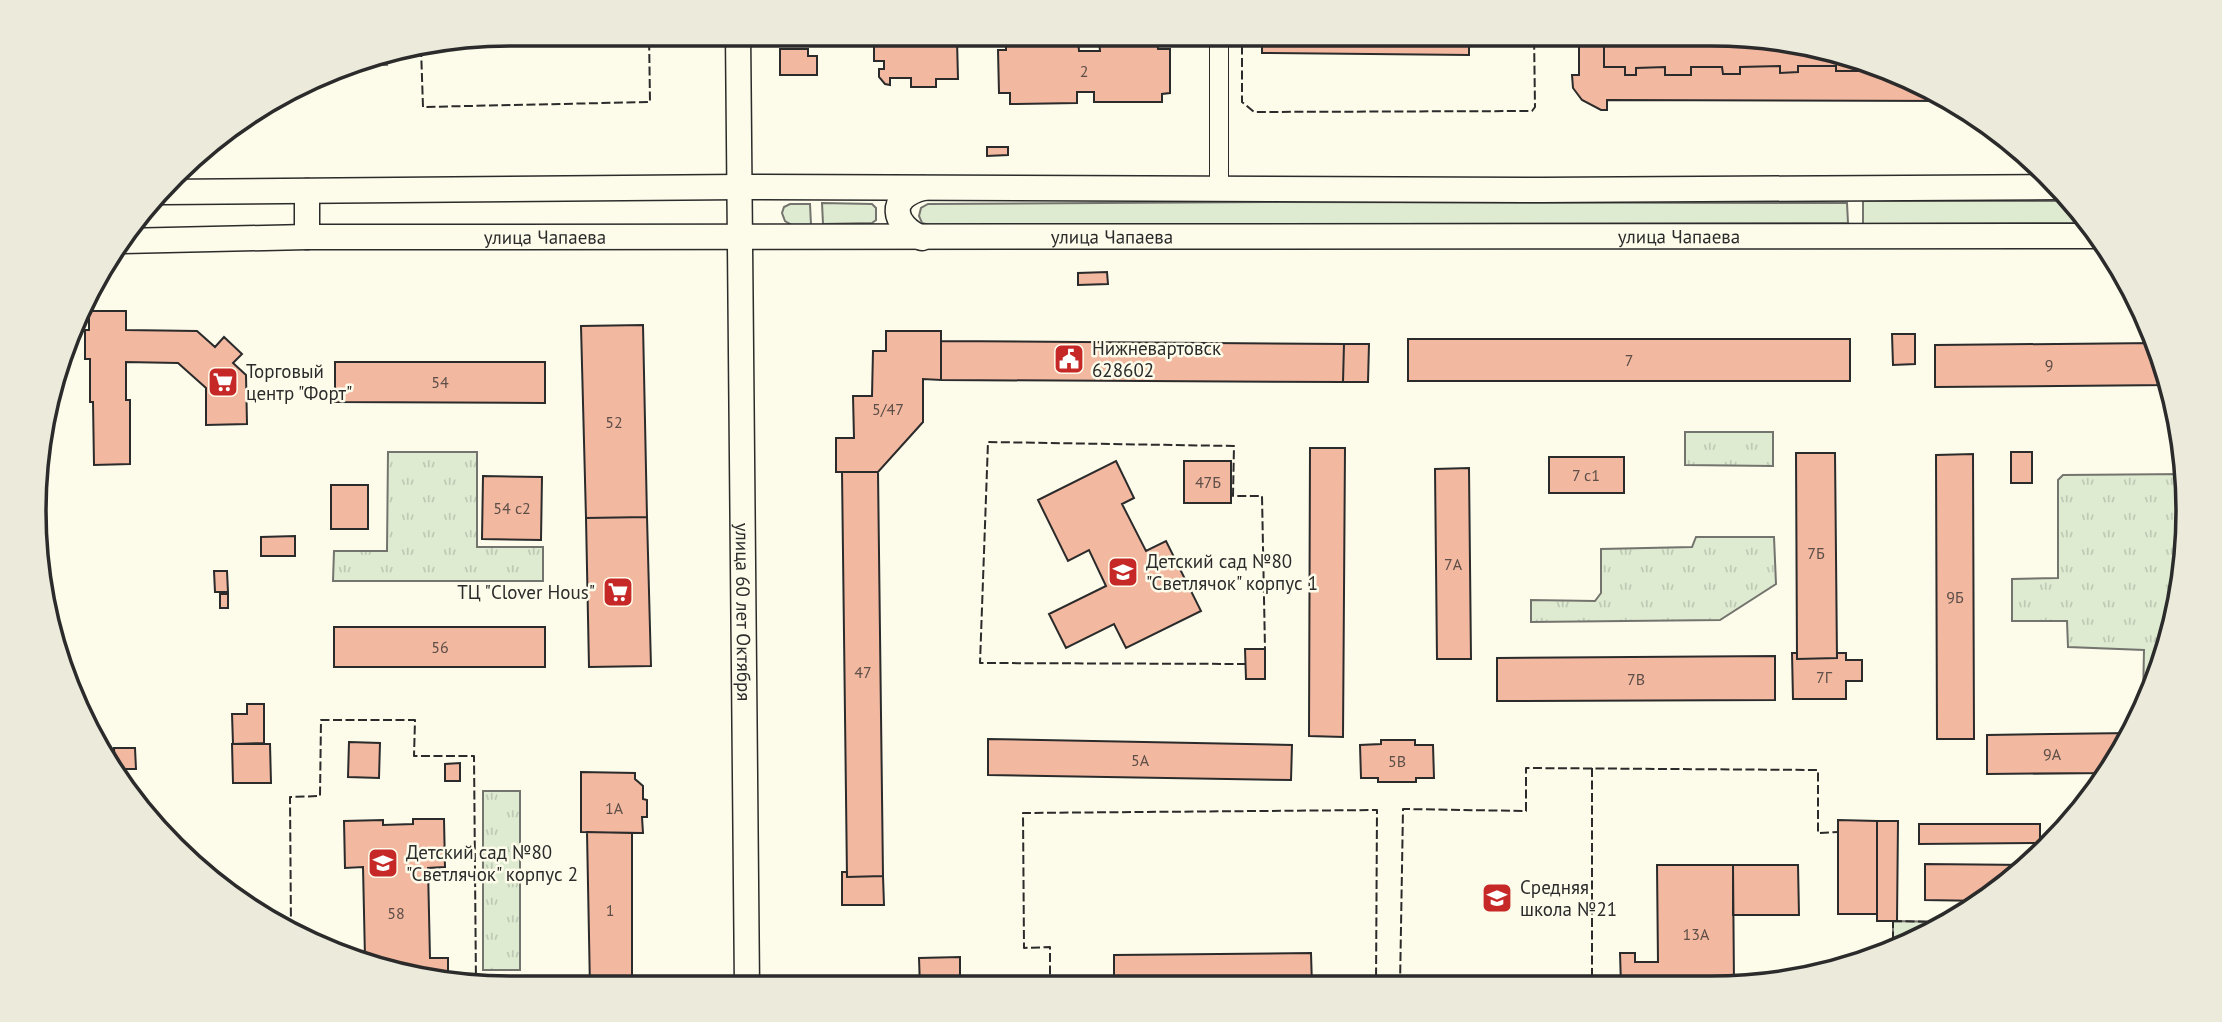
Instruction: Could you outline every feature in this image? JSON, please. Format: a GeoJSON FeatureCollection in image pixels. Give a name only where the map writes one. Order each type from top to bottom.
{"type":"FeatureCollection","features":[{"type":"Feature","properties":{"kind":"main road"},"geometry":{"type":"LineString","coordinates":[[738,46],[740,187]]}},
{"type":"Feature","properties":{"kind":"main road"},"geometry":{"type":"LineString","coordinates":[[173,192],[740,187],[2045,187]]}},
{"type":"Feature","properties":{"kind":"main road","name":"улица 60 лет Октября"},"geometry":{"type":"LineString","coordinates":[[740,187],[747,976]]}},
{"type":"Feature","properties":{"kind":"main road"},"geometry":{"type":"LineString","coordinates":[[922,238],[904,228],[898,214],[904,195],[923,188]]}},
{"type":"Feature","properties":{"kind":"main road"},"geometry":{"type":"LineString","coordinates":[[307,191],[307,237]]}},
{"type":"Feature","properties":{"kind":"main road","name":"улица Чапаева"},"geometry":{"type":"LineString","coordinates":[[132,241],[307,237],[2086,236]]}},
{"type":"Feature","properties":{"kind":"street"},"geometry":{"type":"LineString","coordinates":[[1219,46],[1219,189]]}},
{"type":"Feature","properties":{"kind":"green space"},"geometry":{"type":"Polygon","coordinates":[[[1863,201],[2058,201],[2076,223],[1863,224],[1863,201]]]}},
{"type":"Feature","properties":{"kind":"green space"},"geometry":{"type":"Polygon","coordinates":[[[822,203],[872,204],[876,208],[876,220],[872,223],[823,224],[822,203]]]}},
{"type":"Feature","properties":{"kind":"green space"},"geometry":{"type":"Polygon","coordinates":[[[1847,203],[1848,223],[930,225],[922,223],[919,216],[921,208],[928,204],[1847,203]]]}},
{"type":"Feature","properties":{"kind":"green space"},"geometry":{"type":"Polygon","coordinates":[[[790,204],[810,204],[811,225],[792,225],[785,221],[782,213],[784,207],[790,204]]]}},
{"type":"Feature","properties":{"kind":"green space"},"geometry":{"type":"Polygon","coordinates":[[[1685,432],[1773,432],[1773,466],[1685,465],[1685,432]]]}},
{"type":"Feature","properties":{"kind":"green space"},"geometry":{"type":"Polygon","coordinates":[[[388,452],[477,452],[477,547],[543,547],[543,581],[333,581],[334,551],[387,551],[388,452]]]}},
{"type":"Feature","properties":{"kind":"green space"},"geometry":{"type":"Polygon","coordinates":[[[2175,474],[2176,541],[2173,572],[2161,631],[2143,683],[2144,650],[2068,647],[2067,621],[2012,621],[2012,579],[2058,578],[2058,480],[2063,475],[2175,474]]]}},
{"type":"Feature","properties":{"kind":"green space"},"geometry":{"type":"Polygon","coordinates":[[[1696,537],[1774,537],[1776,584],[1720,620],[1531,622],[1531,600],[1595,601],[1601,593],[1601,549],[1692,547],[1696,537]]]}},
{"type":"Feature","properties":{"kind":"green space"},"geometry":{"type":"Polygon","coordinates":[[[483,791],[520,791],[520,970],[483,970],[483,791]]]}},
{"type":"Feature","properties":{"kind":"green space"},"geometry":{"type":"Polygon","coordinates":[[[1893,921],[1929,922],[1917,928],[1893,939],[1893,921]]]}},
{"type":"Feature","properties":{"kind":"building"},"geometry":{"type":"Polygon","coordinates":[[[874,46],[957,46],[958,79],[936,79],[936,87],[911,87],[911,78],[890,78],[890,85],[885,84],[879,77],[879,69],[884,69],[884,61],[874,61],[874,46]]]}},
{"type":"Feature","properties":{"kind":"building"},"geometry":{"type":"Polygon","coordinates":[[[1006,46],[1079,46],[1079,51],[1100,51],[1100,46],[1158,46],[1158,49],[1170,49],[1170,93],[1162,94],[1162,102],[1094,102],[1094,92],[1077,92],[1077,103],[1010,104],[1010,93],[999,93],[998,50],[1006,50],[1006,46]]]}},
{"type":"Feature","properties":{"kind":"building"},"geometry":{"type":"Polygon","coordinates":[[[1262,46],[1469,46],[1469,55],[1262,53],[1262,46]]]}},
{"type":"Feature","properties":{"kind":"building"},"geometry":{"type":"Polygon","coordinates":[[[1579,46],[1604,46],[1604,67],[1625,67],[1625,75],[1636,75],[1636,68],[1665,67],[1665,75],[1691,75],[1691,67],[1722,67],[1723,74],[1740,74],[1740,67],[1780,66],[1780,73],[1798,72],[1798,66],[1836,66],[1836,71],[1861,70],[1930,101],[1607,100],[1607,110],[1601,110],[1582,100],[1573,88],[1572,75],[1579,75],[1579,46]]]}},
{"type":"Feature","properties":{"kind":"building"},"geometry":{"type":"Polygon","coordinates":[[[1604,46],[1741,46],[1802,54],[1861,70],[1836,71],[1836,66],[1798,66],[1798,72],[1780,73],[1780,66],[1740,67],[1740,74],[1723,74],[1722,67],[1691,67],[1691,75],[1665,75],[1665,67],[1636,68],[1636,75],[1625,75],[1625,67],[1604,67],[1604,46]]]}},
{"type":"Feature","properties":{"kind":"building"},"geometry":{"type":"Polygon","coordinates":[[[780,49],[808,49],[808,56],[817,56],[817,75],[780,75],[780,49]]]}},
{"type":"Feature","properties":{"kind":"building"},"geometry":{"type":"Polygon","coordinates":[[[987,147],[1008,147],[1008,155],[987,156],[987,147]]]}},
{"type":"Feature","properties":{"kind":"building"},"geometry":{"type":"Polygon","coordinates":[[[1107,272],[1108,284],[1078,285],[1078,273],[1107,272]]]}},
{"type":"Feature","properties":{"kind":"building","name":"Торговый центр \"Форт\""},"geometry":{"type":"Polygon","coordinates":[[[91,311],[126,311],[126,330],[197,331],[215,347],[224,337],[242,354],[233,363],[246,375],[247,424],[206,425],[206,388],[178,363],[126,362],[126,400],[130,400],[130,464],[94,465],[90,359],[85,359],[85,330],[89,330],[91,311]]]}},
{"type":"Feature","properties":{"kind":"building"},"geometry":{"type":"Polygon","coordinates":[[[643,325],[647,517],[586,518],[581,326],[643,325]]]}},
{"type":"Feature","properties":{"kind":"building"},"geometry":{"type":"Polygon","coordinates":[[[886,331],[941,331],[941,380],[923,379],[923,422],[878,472],[836,472],[836,438],[854,438],[853,396],[872,396],[873,351],[886,351],[886,331]]]}},
{"type":"Feature","properties":{"kind":"building"},"geometry":{"type":"Polygon","coordinates":[[[1892,334],[1915,334],[1915,364],[1893,365],[1892,334]]]}},
{"type":"Feature","properties":{"kind":"building"},"geometry":{"type":"Polygon","coordinates":[[[1408,339],[1850,339],[1850,381],[1408,381],[1408,339]]]}},
{"type":"Feature","properties":{"kind":"building"},"geometry":{"type":"Polygon","coordinates":[[[941,341],[1344,344],[1343,382],[941,380],[941,341]]]}},
{"type":"Feature","properties":{"kind":"building"},"geometry":{"type":"Polygon","coordinates":[[[2145,343],[2159,385],[1935,387],[1935,345],[2145,343]]]}},
{"type":"Feature","properties":{"kind":"building"},"geometry":{"type":"Polygon","coordinates":[[[1344,344],[1369,344],[1368,382],[1343,382],[1344,344]]]}},
{"type":"Feature","properties":{"kind":"building"},"geometry":{"type":"Polygon","coordinates":[[[335,362],[545,362],[545,403],[335,402],[335,362]]]}},
{"type":"Feature","properties":{"kind":"building"},"geometry":{"type":"Polygon","coordinates":[[[1310,448],[1345,448],[1343,737],[1309,736],[1310,448]]]}},
{"type":"Feature","properties":{"kind":"building"},"geometry":{"type":"Polygon","coordinates":[[[2011,452],[2032,452],[2032,483],[2011,483],[2011,452]]]}},
{"type":"Feature","properties":{"kind":"building"},"geometry":{"type":"Polygon","coordinates":[[[1796,453],[1835,453],[1837,658],[1797,659],[1796,453]]]}},
{"type":"Feature","properties":{"kind":"building"},"geometry":{"type":"Polygon","coordinates":[[[1973,454],[1974,739],[1937,739],[1936,455],[1973,454]]]}},
{"type":"Feature","properties":{"kind":"building"},"geometry":{"type":"Polygon","coordinates":[[[1549,457],[1624,457],[1624,493],[1549,493],[1549,457]]]}},
{"type":"Feature","properties":{"kind":"building"},"geometry":{"type":"Polygon","coordinates":[[[1116,461],[1134,498],[1122,504],[1146,551],[1166,541],[1201,611],[1126,648],[1114,624],[1066,648],[1049,614],[1106,586],[1089,550],[1068,561],[1038,500],[1116,461]]]}},
{"type":"Feature","properties":{"kind":"building"},"geometry":{"type":"Polygon","coordinates":[[[1184,461],[1231,461],[1231,503],[1184,503],[1184,461]]]}},
{"type":"Feature","properties":{"kind":"building"},"geometry":{"type":"Polygon","coordinates":[[[1469,468],[1471,659],[1437,659],[1435,469],[1469,468]]]}},
{"type":"Feature","properties":{"kind":"building"},"geometry":{"type":"Polygon","coordinates":[[[842,472],[878,472],[883,876],[847,877],[842,472]]]}},
{"type":"Feature","properties":{"kind":"building"},"geometry":{"type":"Polygon","coordinates":[[[483,476],[542,477],[541,540],[482,539],[483,476]]]}},
{"type":"Feature","properties":{"kind":"building"},"geometry":{"type":"Polygon","coordinates":[[[331,485],[368,485],[368,529],[331,529],[331,485]]]}},
{"type":"Feature","properties":{"kind":"building","name":"ТЦ \"Clover Hous\""},"geometry":{"type":"Polygon","coordinates":[[[647,517],[651,666],[589,667],[586,518],[647,517]]]}},
{"type":"Feature","properties":{"kind":"building"},"geometry":{"type":"Polygon","coordinates":[[[295,536],[295,556],[261,556],[261,537],[295,536]]]}},
{"type":"Feature","properties":{"kind":"building"},"geometry":{"type":"Polygon","coordinates":[[[214,571],[227,571],[228,592],[215,592],[214,571]]]}},
{"type":"Feature","properties":{"kind":"building"},"geometry":{"type":"Polygon","coordinates":[[[220,594],[228,594],[228,608],[220,608],[220,594]]]}},
{"type":"Feature","properties":{"kind":"building"},"geometry":{"type":"Polygon","coordinates":[[[334,627],[545,627],[545,667],[334,667],[334,627]]]}},
{"type":"Feature","properties":{"kind":"building"},"geometry":{"type":"Polygon","coordinates":[[[1245,649],[1265,649],[1265,679],[1246,679],[1245,649]]]}},
{"type":"Feature","properties":{"kind":"building"},"geometry":{"type":"Polygon","coordinates":[[[1792,653],[1797,653],[1797,659],[1837,658],[1837,653],[1846,653],[1846,660],[1862,660],[1862,681],[1846,681],[1846,699],[1793,699],[1792,653]]]}},
{"type":"Feature","properties":{"kind":"building"},"geometry":{"type":"Polygon","coordinates":[[[1775,656],[1775,700],[1497,701],[1497,658],[1775,656]]]}},
{"type":"Feature","properties":{"kind":"building"},"geometry":{"type":"Polygon","coordinates":[[[247,704],[264,704],[264,743],[233,744],[232,714],[247,714],[247,704]]]}},
{"type":"Feature","properties":{"kind":"building"},"geometry":{"type":"Polygon","coordinates":[[[2120,733],[2096,773],[1987,774],[1987,735],[2120,733]]]}},
{"type":"Feature","properties":{"kind":"building"},"geometry":{"type":"Polygon","coordinates":[[[988,739],[1292,745],[1291,780],[988,775],[988,739]]]}},
{"type":"Feature","properties":{"kind":"building"},"geometry":{"type":"Polygon","coordinates":[[[1381,740],[1415,740],[1415,745],[1433,745],[1434,778],[1416,778],[1416,782],[1378,782],[1378,778],[1361,778],[1360,745],[1381,744],[1381,740]]]}},
{"type":"Feature","properties":{"kind":"building"},"geometry":{"type":"Polygon","coordinates":[[[349,742],[380,743],[379,778],[348,777],[349,742]]]}},
{"type":"Feature","properties":{"kind":"building"},"geometry":{"type":"Polygon","coordinates":[[[232,744],[270,744],[271,783],[233,783],[232,744]]]}},
{"type":"Feature","properties":{"kind":"building"},"geometry":{"type":"Polygon","coordinates":[[[114,748],[135,748],[136,769],[123,769],[114,754],[114,748]]]}},
{"type":"Feature","properties":{"kind":"building"},"geometry":{"type":"Polygon","coordinates":[[[460,763],[460,781],[445,781],[445,764],[460,763]]]}},
{"type":"Feature","properties":{"kind":"building"},"geometry":{"type":"Polygon","coordinates":[[[581,772],[635,773],[635,779],[643,786],[643,799],[647,800],[647,817],[642,817],[643,833],[581,832],[581,772]]]}},
{"type":"Feature","properties":{"kind":"building"},"geometry":{"type":"Polygon","coordinates":[[[413,819],[444,819],[445,867],[428,868],[430,958],[448,958],[448,973],[365,953],[363,867],[345,868],[344,821],[383,820],[383,825],[413,824],[413,819]]]}},
{"type":"Feature","properties":{"kind":"building"},"geometry":{"type":"Polygon","coordinates":[[[1838,820],[1877,821],[1877,914],[1838,914],[1838,820]]]}},
{"type":"Feature","properties":{"kind":"building"},"geometry":{"type":"Polygon","coordinates":[[[1877,821],[1898,821],[1897,921],[1877,921],[1877,821]]]}},
{"type":"Feature","properties":{"kind":"building"},"geometry":{"type":"Polygon","coordinates":[[[1919,824],[2040,824],[2040,840],[2037,843],[1919,844],[1919,824]]]}},
{"type":"Feature","properties":{"kind":"building"},"geometry":{"type":"Polygon","coordinates":[[[587,832],[632,833],[632,976],[590,976],[587,832]]]}},
{"type":"Feature","properties":{"kind":"building"},"geometry":{"type":"Polygon","coordinates":[[[1925,864],[2013,865],[1966,901],[1925,900],[1925,864]]]}},
{"type":"Feature","properties":{"kind":"building"},"geometry":{"type":"Polygon","coordinates":[[[1657,865],[1733,865],[1734,976],[1621,976],[1620,953],[1635,953],[1635,962],[1658,962],[1657,865]]]}},
{"type":"Feature","properties":{"kind":"building"},"geometry":{"type":"Polygon","coordinates":[[[1733,865],[1798,865],[1799,915],[1733,915],[1733,865]]]}},
{"type":"Feature","properties":{"kind":"building"},"geometry":{"type":"Polygon","coordinates":[[[842,872],[847,872],[847,877],[883,876],[884,905],[842,905],[842,872]]]}},
{"type":"Feature","properties":{"kind":"building"},"geometry":{"type":"Polygon","coordinates":[[[1311,953],[1312,976],[1114,976],[1114,955],[1311,953]]]}},
{"type":"Feature","properties":{"kind":"building"},"geometry":{"type":"Polygon","coordinates":[[[960,957],[960,976],[920,976],[919,958],[960,957]]]}},
{"type":"Feature","properties":{"kind":"fence"},"geometry":{"type":"LineString","coordinates":[[421,54],[423,107],[650,102],[649,46]]}},
{"type":"Feature","properties":{"kind":"fence"},"geometry":{"type":"LineString","coordinates":[[1242,46],[1242,102],[1254,112],[1532,111],[1535,107],[1534,46]]}},
{"type":"Feature","properties":{"kind":"fence"},"geometry":{"type":"LineString","coordinates":[[1246,664],[980,663],[988,442],[1234,446],[1233,496],[1262,496],[1265,649]]}},
{"type":"Feature","properties":{"kind":"fence"},"geometry":{"type":"LineString","coordinates":[[291,921],[290,797],[320,796],[321,720],[415,720],[414,756],[474,756],[476,976]]}},
{"type":"Feature","properties":{"kind":"fence"},"geometry":{"type":"LineString","coordinates":[[1400,976],[1403,809],[1526,811],[1526,768],[1818,770],[1818,833],[1838,832]]}},
{"type":"Feature","properties":{"kind":"fence"},"geometry":{"type":"LineString","coordinates":[[1592,768],[1592,976]]}},
{"type":"Feature","properties":{"kind":"fence"},"geometry":{"type":"LineString","coordinates":[[1050,976],[1050,947],[1024,948],[1023,813],[1377,810],[1376,976]]}},
{"type":"Feature","properties":{"kind":"fence"},"geometry":{"type":"LineString","coordinates":[[1893,921],[1929,922]]}},
{"type":"Feature","properties":{"kind":"fence"},"geometry":{"type":"LineString","coordinates":[[1893,921],[1893,939]]}},
{"type":"Feature","properties":{"kind":"place","name":"Нижневартовск 628602"},"geometry":{"type":"Point","coordinates":[1069,359]}},
{"type":"Feature","properties":{"kind":"place","name":"Торговый центр \"Форт\""},"geometry":{"type":"Point","coordinates":[223,382]}},
{"type":"Feature","properties":{"kind":"place","name":"Детский сад №80 \"Светлячок\" корпус 1"},"geometry":{"type":"Point","coordinates":[1123,572]}},
{"type":"Feature","properties":{"kind":"place","name":"ТЦ \"Clover Hous\""},"geometry":{"type":"Point","coordinates":[618,592]}},
{"type":"Feature","properties":{"kind":"place","name":"Детский сад №80 \"Светлячок\" корпус 2"},"geometry":{"type":"Point","coordinates":[383,863]}},
{"type":"Feature","properties":{"kind":"place","name":"Средняя школа №21"},"geometry":{"type":"Point","coordinates":[1497,898]}}]}
